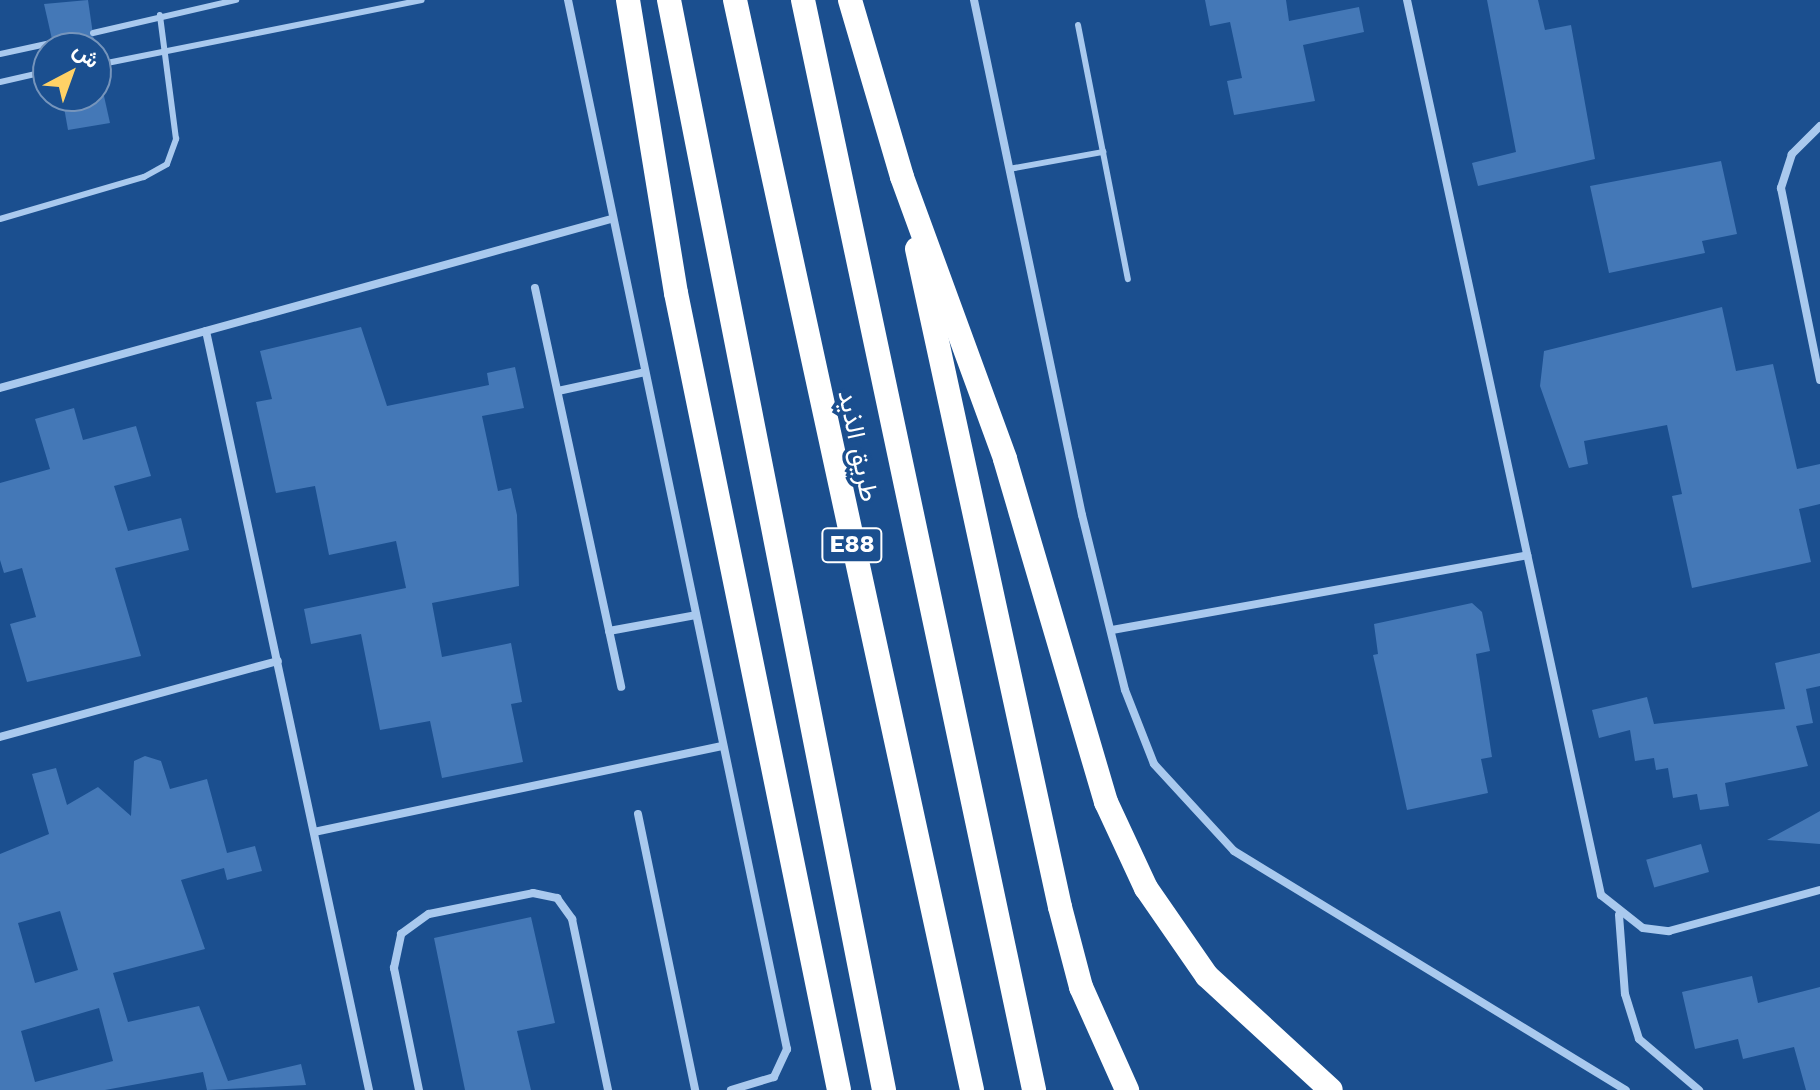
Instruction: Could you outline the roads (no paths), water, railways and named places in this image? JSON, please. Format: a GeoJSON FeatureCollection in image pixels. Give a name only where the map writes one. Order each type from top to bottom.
{"type":"FeatureCollection","features":[{"type":"Feature","properties":{"kind":"highway"},"geometry":{"type":"LineString","coordinates":[[628,0],[676,293],[839,1090]]}},
{"type":"Feature","properties":{"kind":"highway"},"geometry":{"type":"LineString","coordinates":[[669,0],[884,1090]]}},
{"type":"Feature","properties":{"kind":"highway","name":"طريق الذيد"},"geometry":{"type":"LineString","coordinates":[[735,0],[972,1090]]}},
{"type":"Feature","properties":{"kind":"highway","name":"طريق الذيد"},"geometry":{"type":"LineString","coordinates":[[803,0],[1034,1090]]}},
{"type":"Feature","properties":{"kind":"highway"},"geometry":{"type":"LineString","coordinates":[[850,0],[902,177],[1005,459],[1073,710],[1146,888],[1207,976],[1331,1090]]}},
{"type":"Feature","properties":{"kind":"highway"},"geometry":{"type":"LineString","coordinates":[[902,177],[1060,907],[1081,987],[1127,1090]]}},
{"type":"Feature","properties":{"kind":"street"},"geometry":{"type":"LineString","coordinates":[[568,0],[787,1060],[765,1082],[731,1090]]}},
{"type":"Feature","properties":{"kind":"street"},"geometry":{"type":"LineString","coordinates":[[974,0],[1112,630],[1137,728],[1162,775],[1204,826],[1626,1090]]}},
{"type":"Feature","properties":{"kind":"street"},"geometry":{"type":"LineString","coordinates":[[1407,0],[1592,870],[1619,915],[1634,1029],[1654,1058],[1699,1090]]}},
{"type":"Feature","properties":{"kind":"street"},"geometry":{"type":"LineString","coordinates":[[1820,126],[1792,154],[1781,188],[1820,380]]}},
{"type":"Feature","properties":{"kind":"street"},"geometry":{"type":"LineString","coordinates":[[0,388],[611,219]]}},
{"type":"Feature","properties":{"kind":"street"},"geometry":{"type":"LineString","coordinates":[[535,288],[621,687]]}},
{"type":"Feature","properties":{"kind":"street"},"geometry":{"type":"LineString","coordinates":[[206,331],[369,1090]]}},
{"type":"Feature","properties":{"kind":"street"},"geometry":{"type":"LineString","coordinates":[[558,391],[645,372]]}},
{"type":"Feature","properties":{"kind":"street"},"geometry":{"type":"LineString","coordinates":[[1112,630],[1527,555]]}},
{"type":"Feature","properties":{"kind":"street"},"geometry":{"type":"LineString","coordinates":[[609,631],[696,615]]}},
{"type":"Feature","properties":{"kind":"street"},"geometry":{"type":"LineString","coordinates":[[0,737],[278,661]]}},
{"type":"Feature","properties":{"kind":"street"},"geometry":{"type":"LineString","coordinates":[[314,832],[722,746]]}},
{"type":"Feature","properties":{"kind":"street"},"geometry":{"type":"LineString","coordinates":[[638,814],[695,1090]]}},
{"type":"Feature","properties":{"kind":"street"},"geometry":{"type":"LineString","coordinates":[[1619,915],[1669,931],[1820,890]]}},
{"type":"Feature","properties":{"kind":"street"},"geometry":{"type":"LineString","coordinates":[[419,1090],[394,968],[401,934],[429,914],[533,893],[557,898],[572,919],[608,1090]]}},
{"type":"Feature","properties":{"kind":"lane"},"geometry":{"type":"LineString","coordinates":[[97,32],[236,0]]}},
{"type":"Feature","properties":{"kind":"lane"},"geometry":{"type":"LineString","coordinates":[[112,62],[422,0]]}},
{"type":"Feature","properties":{"kind":"lane"},"geometry":{"type":"LineString","coordinates":[[0,219],[144,177],[167,164],[176,139],[160,15]]}},
{"type":"Feature","properties":{"kind":"lane"},"geometry":{"type":"LineString","coordinates":[[1078,25],[1128,279]]}},
{"type":"Feature","properties":{"kind":"lane"},"geometry":{"type":"LineString","coordinates":[[0,54],[32,47]]}},
{"type":"Feature","properties":{"kind":"lane"},"geometry":{"type":"LineString","coordinates":[[0,82],[32,75]]}},
{"type":"Feature","properties":{"kind":"lane"},"geometry":{"type":"LineString","coordinates":[[1009,169],[1103,152]]}}]}
